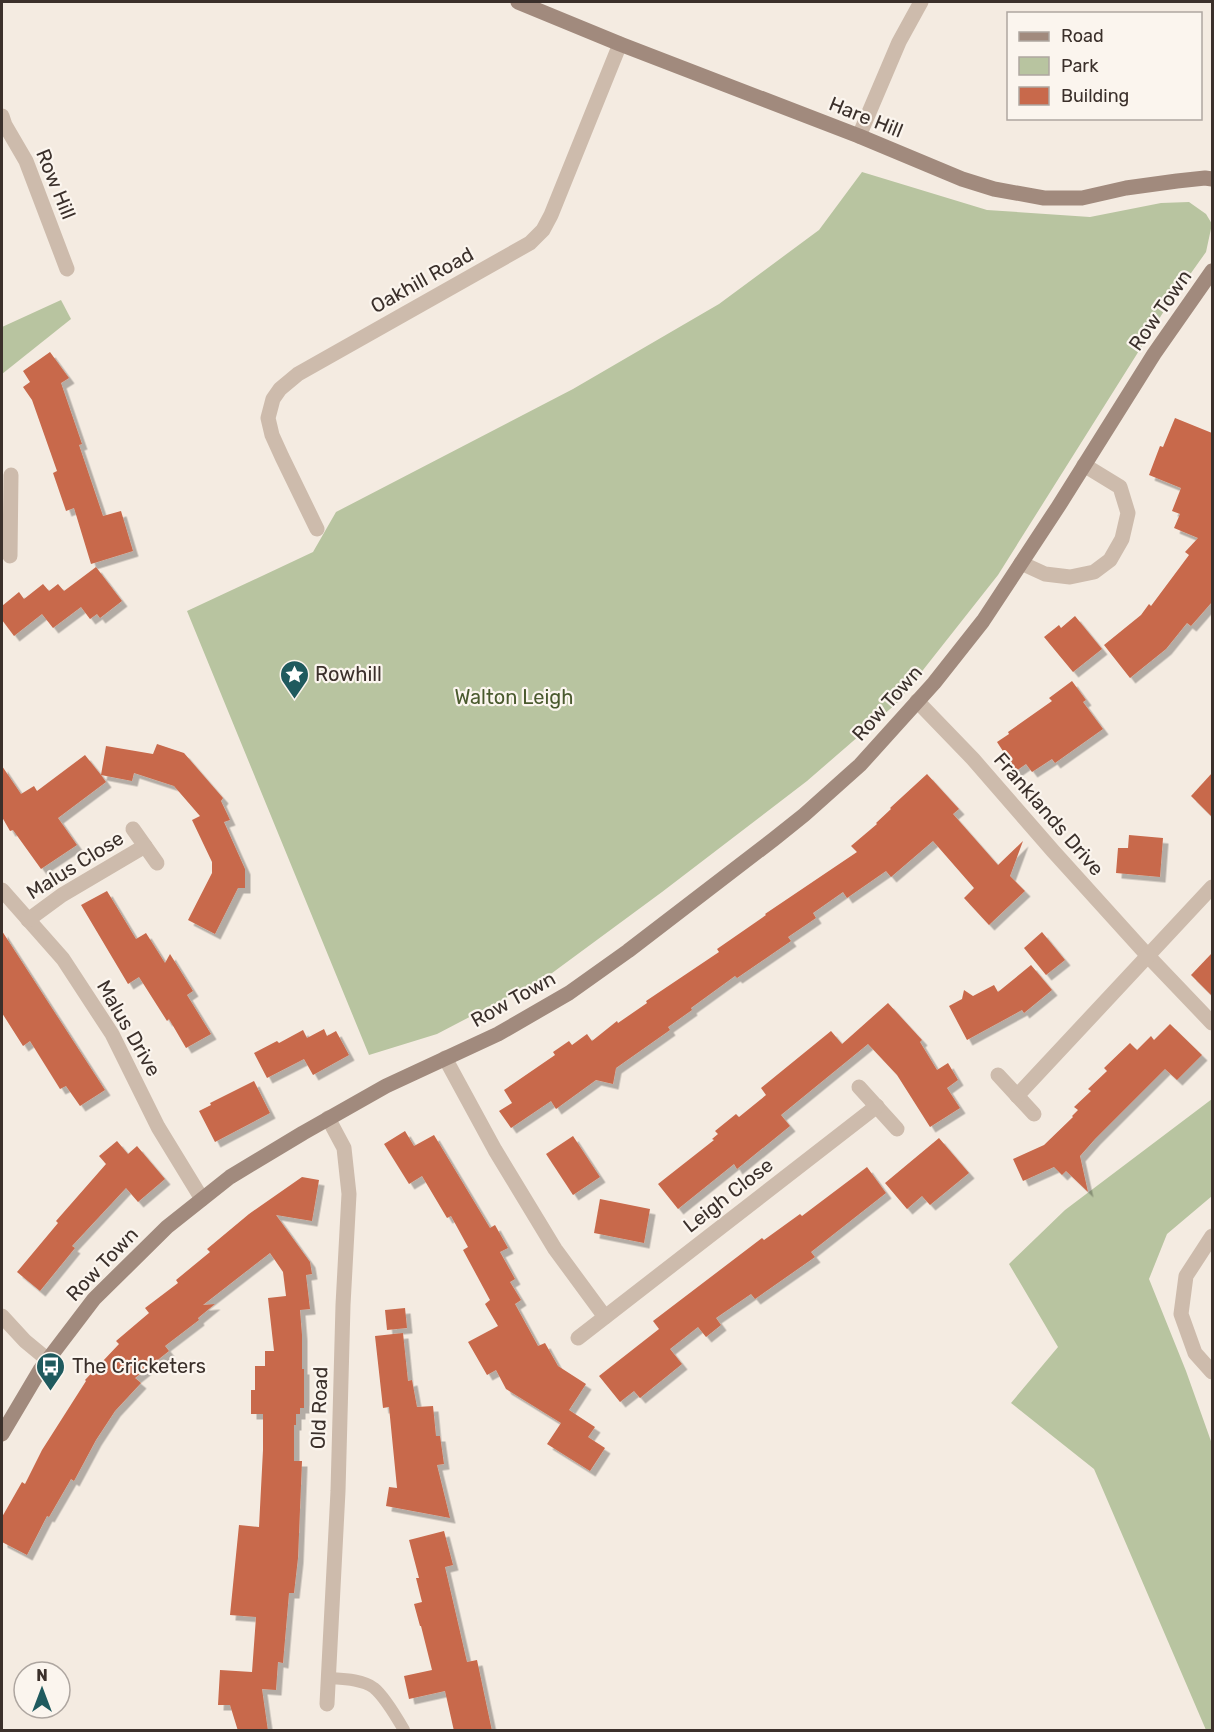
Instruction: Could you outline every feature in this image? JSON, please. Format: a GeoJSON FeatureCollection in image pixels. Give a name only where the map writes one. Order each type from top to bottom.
{"type":"FeatureCollection","features":[{"type":"Feature","properties":{"kind":"street","name":"Hare Hill"},"geometry":{"type":"LineString","coordinates":[[518,2],[859,136],[962,179],[994,189],[1044,198],[1082,198],[1126,188],[1204,178],[1212,179]]}},
{"type":"Feature","properties":{"kind":"street"},"geometry":{"type":"LineString","coordinates":[[859,136],[899,42],[921,2]]}},
{"type":"Feature","properties":{"kind":"street","name":"Oakhill Road"},"geometry":{"type":"LineString","coordinates":[[317,529],[272,435],[268,418],[273,399],[280,389],[298,374],[530,243],[543,230],[620,44]]}},
{"type":"Feature","properties":{"kind":"street","name":"Row Hill"},"geometry":{"type":"LineString","coordinates":[[2,116],[26,161],[67,269]]}},
{"type":"Feature","properties":{"kind":"street","name":"Row Town"},"geometry":{"type":"LineString","coordinates":[[2,1434],[40,1370],[94,1299],[167,1227],[230,1177],[386,1086],[498,1034],[568,993],[637,944],[804,815],[860,765],[983,621],[1154,354],[1212,271]]}},
{"type":"Feature","properties":{"kind":"street"},"geometry":{"type":"LineString","coordinates":[[1021,563],[1045,574],[1070,577],[1094,572],[1110,560],[1122,539],[1128,513],[1120,487],[1084,465]]}},
{"type":"Feature","properties":{"kind":"street"},"geometry":{"type":"LineString","coordinates":[[10,556],[6,518],[11,475]]}},
{"type":"Feature","properties":{"kind":"street","name":"Franklands Drive"},"geometry":{"type":"LineString","coordinates":[[917,701],[973,759],[1148,956],[1212,1023]]}},
{"type":"Feature","properties":{"kind":"street","name":"Malus Close"},"geometry":{"type":"LineString","coordinates":[[133,829],[157,863]]}},
{"type":"Feature","properties":{"kind":"street","name":"Malus Close"},"geometry":{"type":"LineString","coordinates":[[28,920],[62,895],[145,846]]}},
{"type":"Feature","properties":{"kind":"street"},"geometry":{"type":"LineString","coordinates":[[1017,1096],[1212,887]]}},
{"type":"Feature","properties":{"kind":"street","name":"Malus Drive"},"geometry":{"type":"LineString","coordinates":[[2,890],[63,959],[112,1034],[158,1127],[202,1200]]}},
{"type":"Feature","properties":{"kind":"street"},"geometry":{"type":"LineString","coordinates":[[445,1058],[495,1150],[555,1249],[605,1317]]}},
{"type":"Feature","properties":{"kind":"street"},"geometry":{"type":"LineString","coordinates":[[998,1075],[1034,1114]]}},
{"type":"Feature","properties":{"kind":"street"},"geometry":{"type":"LineString","coordinates":[[859,1087],[897,1129]]}},
{"type":"Feature","properties":{"kind":"street","name":"Leigh Close"},"geometry":{"type":"LineString","coordinates":[[578,1338],[876,1106]]}},
{"type":"Feature","properties":{"kind":"street","name":"Old Road"},"geometry":{"type":"LineString","coordinates":[[327,1704],[338,1491],[343,1305],[349,1194],[344,1148],[328,1118]]}},
{"type":"Feature","properties":{"kind":"street"},"geometry":{"type":"LineString","coordinates":[[1212,1236],[1186,1276],[1181,1314],[1195,1353],[1212,1372]]}},
{"type":"Feature","properties":{"kind":"street"},"geometry":{"type":"LineString","coordinates":[[2,1316],[48,1360]]}},
{"type":"Feature","properties":{"kind":"lane"},"geometry":{"type":"LineString","coordinates":[[328,1678],[355,1680],[373,1687],[395,1714],[404,1731]]}},
{"type":"Feature","properties":{"kind":"green space","name":"Walton Leigh"},"geometry":{"type":"Polygon","coordinates":[[[862,172],[987,210],[1090,217],[1161,203],[1189,202],[1206,214],[1212,224],[1206,252],[1164,311],[998,575],[897,703],[807,781],[548,976],[437,1034],[369,1055],[187,611],[313,552],[336,512],[573,389],[719,304],[819,230],[862,172]]]}},
{"type":"Feature","properties":{"kind":"green space"},"geometry":{"type":"Polygon","coordinates":[[[61,300],[71,319],[2,374],[2,327],[61,300]]]}},
{"type":"Feature","properties":{"kind":"green space"},"geometry":{"type":"Polygon","coordinates":[[[1212,1099],[1212,1196],[1167,1234],[1149,1279],[1212,1444],[1212,1730],[1206,1730],[1094,1469],[1011,1403],[1058,1347],[1009,1264],[1065,1210],[1212,1099]]]}},
{"type":"Feature","properties":{"kind":"building"},"geometry":{"type":"Polygon","coordinates":[[[50,352],[69,378],[61,383],[103,516],[121,511],[133,551],[91,564],[74,508],[66,511],[53,473],[57,471],[32,400],[23,387],[30,382],[23,371],[50,352]]]}},
{"type":"Feature","properties":{"kind":"building"},"geometry":{"type":"Polygon","coordinates":[[[1175,418],[1212,433],[1212,602],[1191,626],[1187,623],[1166,649],[1130,678],[1104,645],[1141,615],[1149,604],[1151,606],[1189,555],[1185,552],[1198,538],[1174,528],[1180,514],[1172,511],[1181,488],[1149,475],[1160,446],[1163,447],[1175,418]]]}},
{"type":"Feature","properties":{"kind":"building"},"geometry":{"type":"Polygon","coordinates":[[[96,567],[122,601],[100,618],[97,614],[90,619],[81,607],[53,628],[42,614],[14,636],[2,620],[2,606],[19,592],[24,599],[43,584],[49,591],[58,584],[64,591],[96,567]]]}},
{"type":"Feature","properties":{"kind":"building"},"geometry":{"type":"Polygon","coordinates":[[[1075,616],[1102,649],[1073,672],[1044,637],[1059,625],[1061,628],[1075,616]]]}},
{"type":"Feature","properties":{"kind":"building"},"geometry":{"type":"Polygon","coordinates":[[[1072,681],[1086,700],[1083,702],[1103,729],[1055,763],[1052,759],[1032,772],[1026,764],[1016,771],[997,742],[1052,701],[1049,698],[1072,681]]]}},
{"type":"Feature","properties":{"kind":"building"},"geometry":{"type":"Polygon","coordinates":[[[157,744],[184,753],[223,798],[221,801],[230,820],[224,822],[245,869],[245,888],[238,888],[215,934],[188,920],[212,873],[212,862],[192,820],[200,816],[174,786],[134,773],[132,781],[101,775],[106,746],[153,754],[157,744]]]}},
{"type":"Feature","properties":{"kind":"building"},"geometry":{"type":"Polygon","coordinates":[[[85,755],[106,782],[58,818],[77,845],[41,869],[13,830],[10,831],[2,817],[2,766],[21,794],[34,786],[37,791],[85,755]]]}},
{"type":"Feature","properties":{"kind":"building"},"geometry":{"type":"Polygon","coordinates":[[[1212,773],[1212,817],[1191,796],[1212,773]]]}},
{"type":"Feature","properties":{"kind":"building"},"geometry":{"type":"Polygon","coordinates":[[[927,774],[959,809],[953,814],[998,865],[1023,841],[1010,876],[1025,891],[989,925],[964,898],[974,888],[933,841],[891,877],[886,871],[847,898],[843,892],[813,913],[816,918],[788,937],[791,941],[737,978],[735,976],[668,1027],[670,1030],[616,1068],[613,1084],[596,1080],[556,1109],[551,1101],[511,1128],[499,1111],[512,1103],[504,1090],[555,1055],[553,1052],[569,1041],[572,1045],[587,1034],[592,1041],[617,1021],[618,1023],[647,1003],[646,1001],[719,952],[717,949],[765,914],[857,852],[851,846],[877,824],[890,808],[927,774]]]}},
{"type":"Feature","properties":{"kind":"building"},"geometry":{"type":"Polygon","coordinates":[[[1129,835],[1163,838],[1160,877],[1116,873],[1118,848],[1128,848],[1129,835]]]}},
{"type":"Feature","properties":{"kind":"building"},"geometry":{"type":"Polygon","coordinates":[[[107,891],[136,939],[146,933],[165,963],[170,954],[193,991],[187,995],[211,1034],[186,1048],[169,1019],[167,1021],[139,977],[128,984],[81,905],[107,891]]]}},
{"type":"Feature","properties":{"kind":"building"},"geometry":{"type":"Polygon","coordinates":[[[2,931],[105,1090],[80,1106],[66,1086],[60,1089],[30,1041],[23,1046],[2,1013],[2,931]]]}},
{"type":"Feature","properties":{"kind":"building"},"geometry":{"type":"Polygon","coordinates":[[[1042,932],[1065,960],[1046,975],[1024,948],[1042,932]]]}},
{"type":"Feature","properties":{"kind":"building"},"geometry":{"type":"Polygon","coordinates":[[[1212,953],[1212,996],[1191,975],[1212,953]]]}},
{"type":"Feature","properties":{"kind":"building"},"geometry":{"type":"Polygon","coordinates":[[[1031,965],[1052,990],[1024,1013],[1022,1010],[967,1040],[949,1006],[962,999],[964,990],[973,996],[994,985],[998,992],[1031,965]]]}},
{"type":"Feature","properties":{"kind":"building"},"geometry":{"type":"Polygon","coordinates":[[[888,1003],[922,1040],[920,1042],[937,1070],[948,1063],[958,1080],[947,1088],[960,1108],[930,1127],[897,1075],[868,1044],[781,1115],[790,1126],[737,1169],[734,1164],[678,1209],[658,1184],[714,1140],[712,1139],[718,1134],[715,1131],[736,1114],[739,1117],[766,1095],[761,1088],[831,1031],[842,1044],[888,1003]]]}},
{"type":"Feature","properties":{"kind":"building"},"geometry":{"type":"Polygon","coordinates":[[[1170,1024],[1202,1055],[1177,1080],[1165,1069],[1080,1156],[1088,1192],[1066,1171],[1062,1175],[1054,1167],[1023,1181],[1013,1159],[1044,1145],[1073,1117],[1078,1110],[1074,1107],[1091,1091],[1088,1089],[1107,1071],[1104,1068],[1130,1043],[1137,1050],[1151,1036],[1154,1040],[1170,1024]]]}},
{"type":"Feature","properties":{"kind":"building"},"geometry":{"type":"Polygon","coordinates":[[[324,1029],[327,1036],[336,1031],[349,1055],[313,1075],[304,1059],[267,1078],[254,1053],[303,1030],[307,1038],[324,1029]]]}},
{"type":"Feature","properties":{"kind":"building"},"geometry":{"type":"Polygon","coordinates":[[[254,1081],[270,1113],[215,1142],[199,1111],[254,1081]]]}},
{"type":"Feature","properties":{"kind":"building"},"geometry":{"type":"Polygon","coordinates":[[[405,1131],[414,1146],[434,1135],[490,1228],[495,1225],[508,1248],[500,1252],[515,1279],[510,1282],[521,1300],[515,1304],[538,1346],[545,1343],[558,1366],[586,1384],[569,1410],[595,1427],[588,1437],[605,1448],[590,1471],[547,1444],[561,1423],[506,1389],[496,1370],[487,1375],[468,1342],[498,1326],[485,1304],[490,1300],[463,1250],[468,1247],[451,1216],[447,1218],[422,1176],[409,1184],[384,1144],[405,1131]]]}},
{"type":"Feature","properties":{"kind":"building"},"geometry":{"type":"Polygon","coordinates":[[[573,1136],[600,1177],[573,1195],[546,1154],[573,1136]]]}},
{"type":"Feature","properties":{"kind":"building"},"geometry":{"type":"Polygon","coordinates":[[[939,1138],[969,1173],[930,1205],[922,1196],[907,1209],[885,1183],[939,1138]]]}},
{"type":"Feature","properties":{"kind":"building"},"geometry":{"type":"Polygon","coordinates":[[[117,1141],[128,1154],[137,1146],[165,1179],[138,1202],[126,1188],[72,1246],[75,1248],[40,1291],[17,1272],[58,1223],[56,1221],[106,1164],[99,1156],[117,1141]]]}},
{"type":"Feature","properties":{"kind":"building"},"geometry":{"type":"Polygon","coordinates":[[[867,1167],[886,1193],[811,1252],[815,1257],[755,1299],[751,1294],[716,1318],[721,1325],[706,1337],[698,1327],[670,1349],[682,1364],[640,1398],[634,1391],[620,1402],[599,1376],[659,1329],[653,1321],[762,1238],[764,1240],[800,1214],[802,1216],[867,1167]]]}},
{"type":"Feature","properties":{"kind":"building"},"geometry":{"type":"Polygon","coordinates":[[[302,1177],[319,1180],[312,1221],[276,1215],[310,1262],[312,1274],[306,1275],[310,1309],[300,1310],[304,1408],[300,1408],[300,1414],[296,1414],[296,1425],[294,1425],[294,1461],[302,1461],[298,1558],[294,1593],[289,1593],[283,1663],[278,1662],[276,1690],[262,1689],[268,1731],[238,1731],[230,1705],[218,1705],[220,1670],[252,1672],[256,1617],[230,1615],[239,1525],[259,1527],[263,1414],[251,1414],[251,1390],[255,1390],[255,1366],[265,1366],[265,1351],[274,1351],[268,1298],[286,1296],[283,1272],[270,1253],[203,1305],[215,1304],[198,1318],[199,1320],[165,1346],[169,1351],[135,1378],[141,1383],[115,1411],[74,1481],[71,1479],[49,1517],[47,1516],[27,1555],[2,1542],[2,1517],[22,1482],[25,1484],[42,1450],[85,1380],[119,1344],[116,1341],[149,1313],[145,1308],[178,1283],[176,1280],[210,1252],[207,1249],[249,1214],[302,1177]]]}},
{"type":"Feature","properties":{"kind":"building"},"geometry":{"type":"Polygon","coordinates":[[[600,1199],[650,1209],[644,1243],[594,1233],[600,1199]]]}},
{"type":"Feature","properties":{"kind":"building"},"geometry":{"type":"Polygon","coordinates":[[[405,1308],[407,1328],[387,1330],[385,1310],[405,1308]]]}},
{"type":"Feature","properties":{"kind":"building"},"geometry":{"type":"Polygon","coordinates":[[[403,1333],[408,1381],[412,1380],[417,1407],[433,1406],[436,1436],[440,1436],[444,1464],[437,1465],[450,1518],[386,1506],[389,1487],[397,1488],[389,1407],[383,1408],[375,1336],[403,1333]]]}},
{"type":"Feature","properties":{"kind":"building"},"geometry":{"type":"Polygon","coordinates":[[[444,1531],[453,1565],[445,1567],[467,1662],[477,1660],[492,1731],[454,1731],[445,1691],[409,1699],[404,1676],[432,1670],[414,1604],[422,1602],[416,1578],[419,1578],[409,1540],[444,1531]]]}},
{"type":"Feature","properties":{"kind":"place","name":"Rowhill"},"geometry":{"type":"Point","coordinates":[294,700]}},
{"type":"Feature","properties":{"kind":"place","name":"The Cricketers"},"geometry":{"type":"Point","coordinates":[51,1392]}}]}
